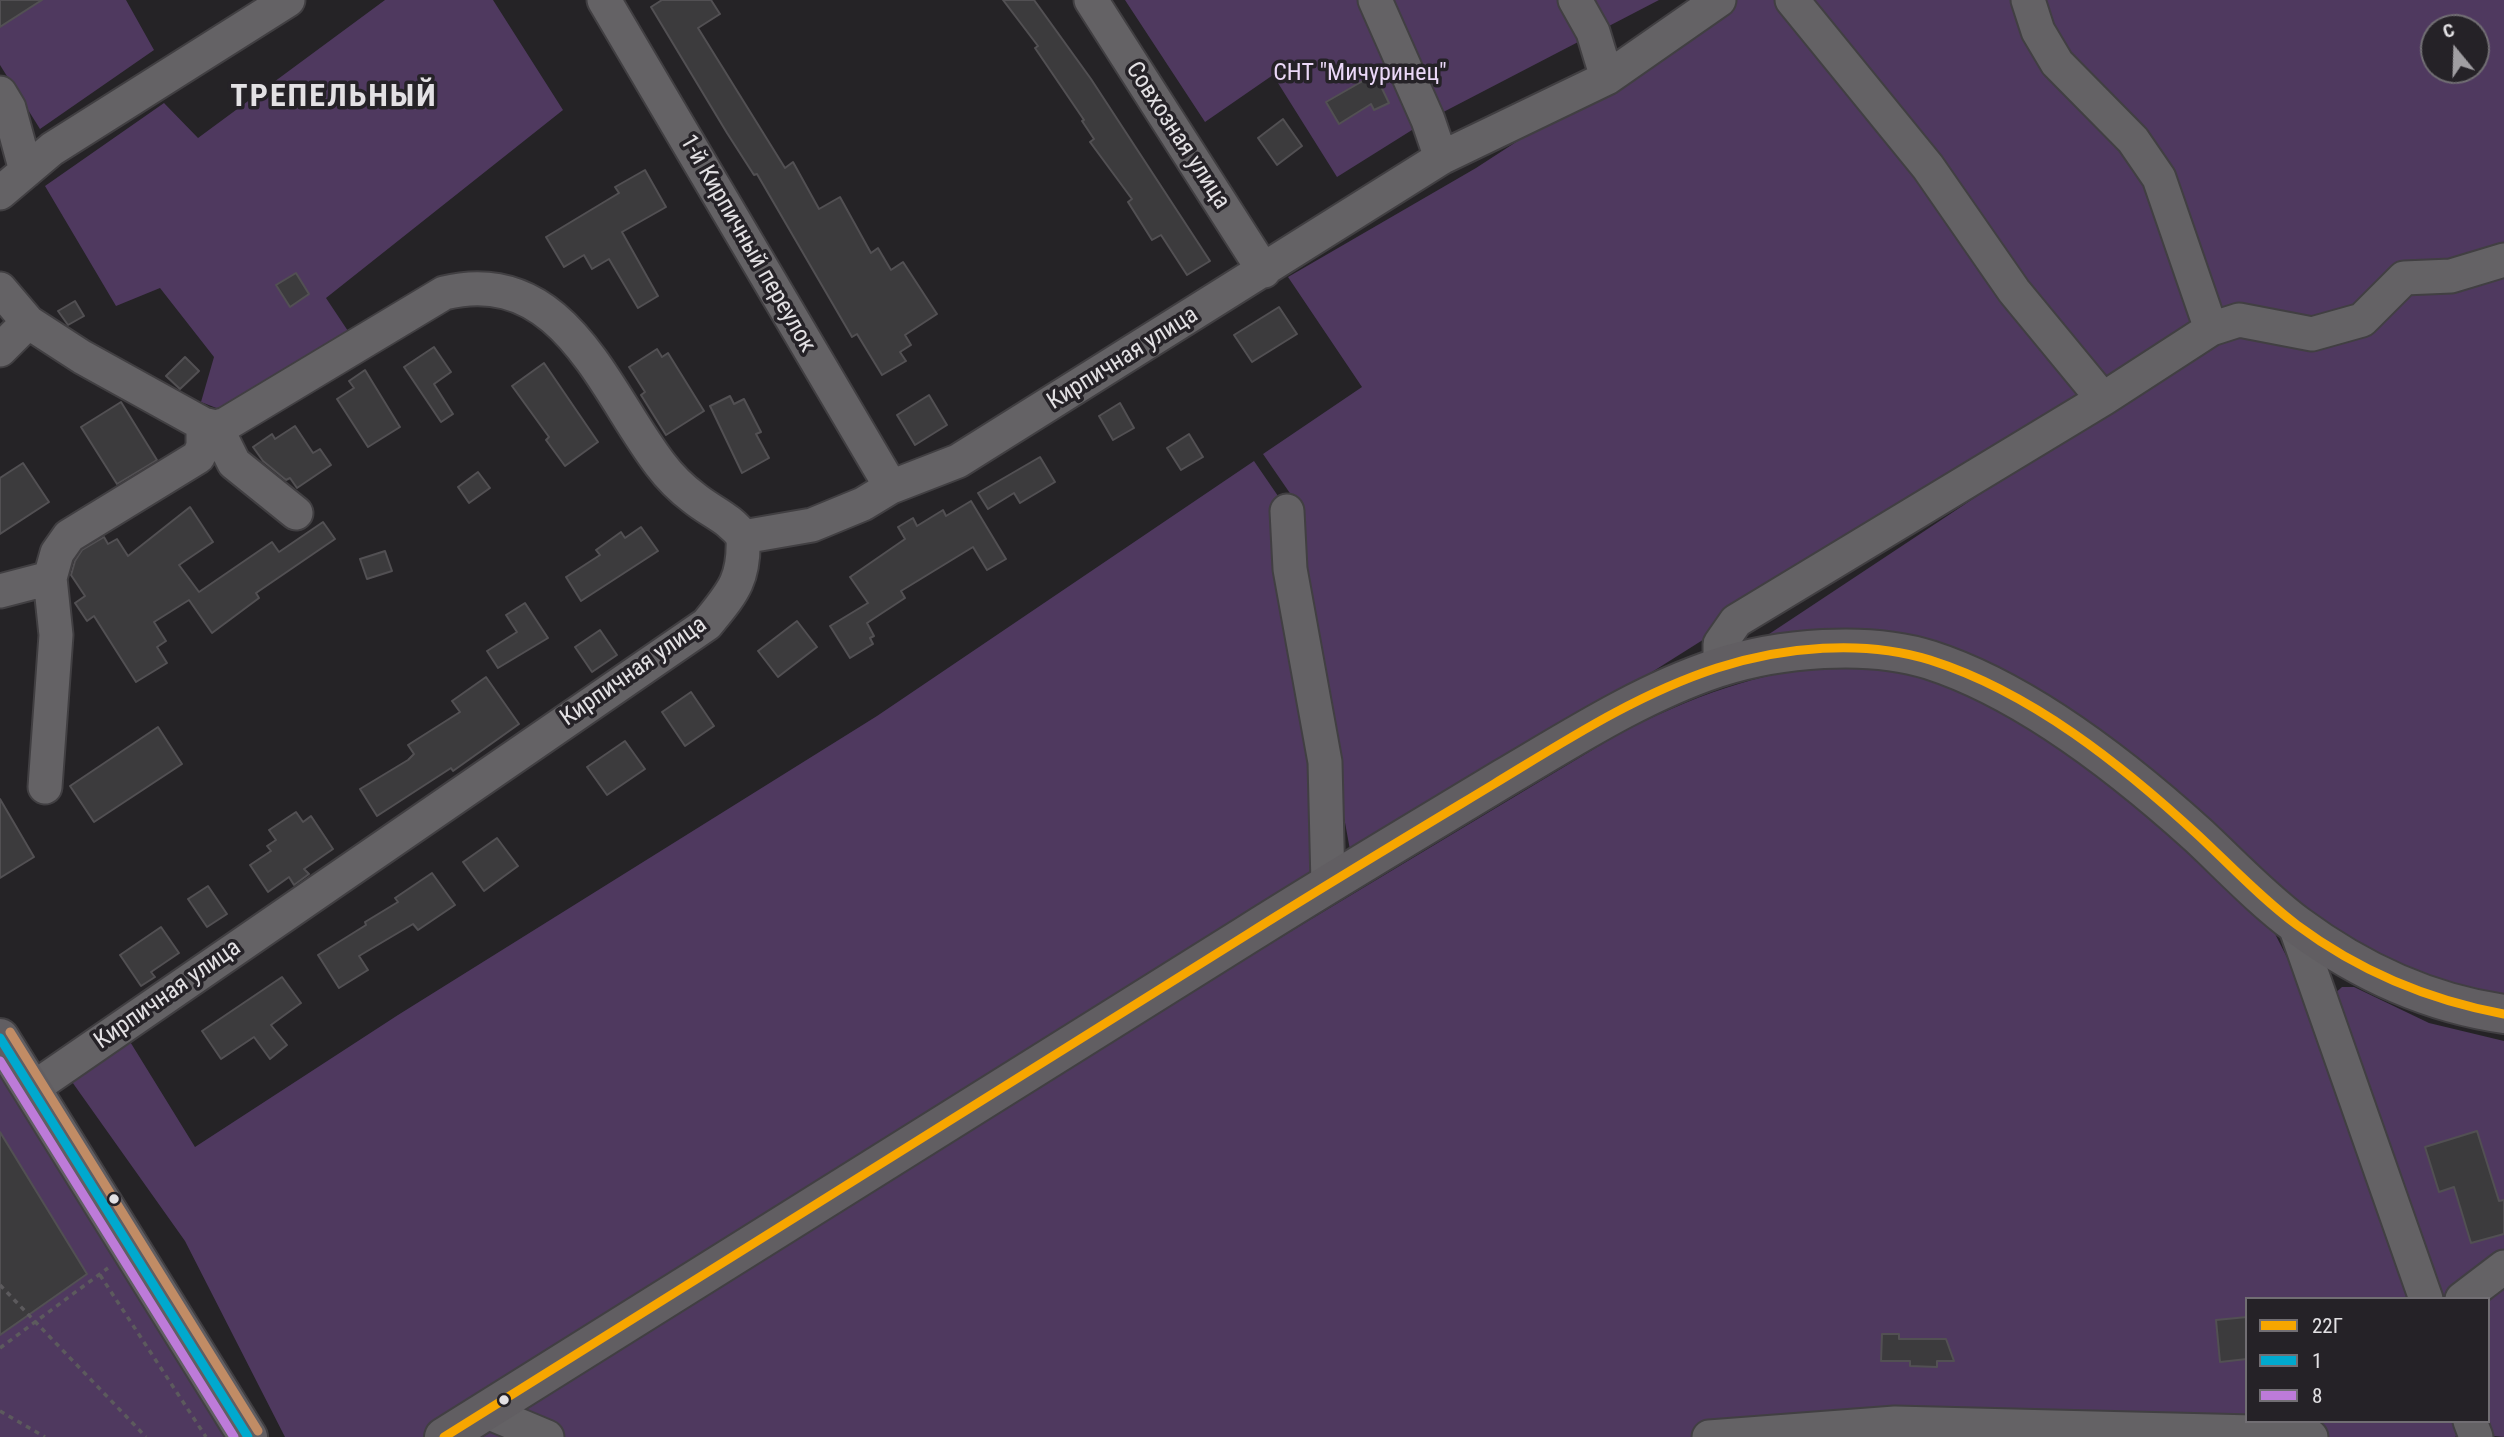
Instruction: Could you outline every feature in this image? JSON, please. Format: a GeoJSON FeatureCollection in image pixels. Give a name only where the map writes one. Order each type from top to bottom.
{"type":"FeatureCollection","features":[{"type":"Feature","properties":{"kind":"main road"},"geometry":{"type":"LineString","coordinates":[[444,1437],[1328,884],[1586,729],[1676,684],[1720,667],[1772,655],[1872,648],[1929,660],[1979,681],[2042,715],[2118,765],[2294,923],[2353,961],[2413,991],[2461,1008],[2504,1014]]}},
{"type":"Feature","properties":{"kind":"main road"},"geometry":{"type":"LineString","coordinates":[[0,1038],[248,1437]]}},
{"type":"Feature","properties":{"kind":"street"},"geometry":{"type":"LineString","coordinates":[[0,193],[52,149],[288,0]]}},
{"type":"Feature","properties":{"kind":"street","name":"1-й Кирпичный переулок"},"geometry":{"type":"LineString","coordinates":[[604,0],[891,487]]}},
{"type":"Feature","properties":{"kind":"street","name":"Совхозная улица"},"geometry":{"type":"LineString","coordinates":[[1091,0],[1264,271]]}},
{"type":"Feature","properties":{"kind":"street"},"geometry":{"type":"LineString","coordinates":[[1375,0],[1428,120],[1441,158]]}},
{"type":"Feature","properties":{"kind":"street"},"geometry":{"type":"LineString","coordinates":[[1575,0],[1593,32],[1607,78]]}},
{"type":"Feature","properties":{"kind":"street","name":"Кирпичная улица"},"geometry":{"type":"LineString","coordinates":[[32,1089],[707,624],[736,588],[744,562],[743,537],[812,525],[863,504],[891,487],[958,461],[1441,158],[1607,78],[1719,0]]}},
{"type":"Feature","properties":{"kind":"street"},"geometry":{"type":"LineString","coordinates":[[1791,0],[1928,167],[2014,291],[2103,399]]}},
{"type":"Feature","properties":{"kind":"street"},"geometry":{"type":"LineString","coordinates":[[2028,0],[2038,31],[2057,63],[2133,140],[2159,178],[2211,329]]}},
{"type":"Feature","properties":{"kind":"street"},"geometry":{"type":"LineString","coordinates":[[0,93],[9,108],[26,171]]}},
{"type":"Feature","properties":{"kind":"street"},"geometry":{"type":"LineString","coordinates":[[1720,667],[1720,644],[1737,621],[2103,399],[2211,329],[2239,320],[2312,334],[2362,320],[2404,278],[2451,276],[2504,260]]}},
{"type":"Feature","properties":{"kind":"street"},"geometry":{"type":"LineString","coordinates":[[209,426],[226,424],[444,293],[467,288],[490,288],[527,302],[558,319],[610,387],[661,466],[693,498],[734,524],[743,537]]}},
{"type":"Feature","properties":{"kind":"street"},"geometry":{"type":"LineString","coordinates":[[0,289],[28,322],[82,357],[209,426],[234,463],[296,513]]}},
{"type":"Feature","properties":{"kind":"street"},"geometry":{"type":"LineString","coordinates":[[0,350],[28,322]]}},
{"type":"Feature","properties":{"kind":"street"},"geometry":{"type":"LineString","coordinates":[[45,787],[56,635],[50,578],[57,553],[69,536],[198,457],[209,426]]}},
{"type":"Feature","properties":{"kind":"street"},"geometry":{"type":"LineString","coordinates":[[1287,511],[1290,569],[1325,762],[1328,884]]}},
{"type":"Feature","properties":{"kind":"street"},"geometry":{"type":"LineString","coordinates":[[0,591],[50,578]]}},
{"type":"Feature","properties":{"kind":"street"},"geometry":{"type":"LineString","coordinates":[[2294,923],[2425,1297]]}},
{"type":"Feature","properties":{"kind":"street"},"geometry":{"type":"LineString","coordinates":[[2465,1297],[2504,1267]]}},
{"type":"Feature","properties":{"kind":"street"},"geometry":{"type":"LineString","coordinates":[[485,1411],[547,1437]]}},
{"type":"Feature","properties":{"kind":"street"},"geometry":{"type":"LineString","coordinates":[[1709,1437],[1895,1423],[2253,1432],[2311,1437]]}},
{"type":"Feature","properties":{"kind":"path"},"geometry":{"type":"LineString","coordinates":[[0,1348],[114,1264]]}},
{"type":"Feature","properties":{"kind":"path"},"geometry":{"type":"LineString","coordinates":[[99,1274],[206,1437]]}},
{"type":"Feature","properties":{"kind":"path"},"geometry":{"type":"LineString","coordinates":[[0,1285],[146,1437]]}},
{"type":"Feature","properties":{"kind":"path"},"geometry":{"type":"LineString","coordinates":[[0,1411],[45,1437]]}},
{"type":"Feature","properties":{"kind":"green space"},"geometry":{"type":"Polygon","coordinates":[[[0,0],[126,0],[154,50],[40,129],[0,65],[0,0]]]}},
{"type":"Feature","properties":{"kind":"green space"},"geometry":{"type":"Polygon","coordinates":[[[385,0],[493,0],[563,110],[326,298],[348,331],[224,411],[201,402],[214,357],[160,288],[116,306],[45,186],[164,103],[198,138],[385,0]]]}},
{"type":"Feature","properties":{"kind":"green space","name":"СНТ \"Мичуринец\""},"geometry":{"type":"Polygon","coordinates":[[[1125,0],[1659,0],[1428,120],[1337,177],[1273,75],[1205,122],[1125,0]]]}},
{"type":"Feature","properties":{"kind":"green space"},"geometry":{"type":"Polygon","coordinates":[[[1735,0],[1791,0],[2090,396],[1352,861],[1298,564],[1296,502],[1263,454],[1362,387],[1288,277],[1476,168],[1735,0]]]}},
{"type":"Feature","properties":{"kind":"green space"},"geometry":{"type":"Polygon","coordinates":[[[1813,0],[2504,0],[2504,247],[2346,317],[2312,325],[2248,312],[2103,388],[1813,0]]]}},
{"type":"Feature","properties":{"kind":"green space"},"geometry":{"type":"Polygon","coordinates":[[[2504,272],[2504,1006],[2399,975],[2295,903],[2127,749],[2006,673],[1745,650],[2205,345],[2233,331],[2299,347],[2410,290],[2504,272]]]}},
{"type":"Feature","properties":{"kind":"green space"},"geometry":{"type":"Polygon","coordinates":[[[1254,461],[1278,496],[1279,524],[1332,865],[426,1437],[285,1437],[185,1241],[70,1079],[129,1040],[195,1147],[398,1015],[877,716],[1254,461]]]}},
{"type":"Feature","properties":{"kind":"green space"},"geometry":{"type":"Polygon","coordinates":[[[1859,663],[1914,672],[1970,695],[2033,729],[2110,779],[2271,926],[2294,971],[2424,1297],[2245,1297],[2245,1423],[2461,1423],[2459,1434],[2455,1437],[483,1437],[999,1107],[1627,729],[1685,703],[1739,684],[1795,670],[1859,663]]]}},
{"type":"Feature","properties":{"kind":"green space"},"geometry":{"type":"Polygon","coordinates":[[[2342,987],[2354,987],[2429,1023],[2504,1041],[2504,1437],[2494,1436],[2485,1423],[2490,1423],[2490,1297],[2426,1297],[2333,995],[2342,987]]]}},
{"type":"Feature","properties":{"kind":"green space"},"geometry":{"type":"Polygon","coordinates":[[[0,1055],[242,1437],[0,1437],[0,1055]]]}},
{"type":"Feature","properties":{"kind":"building"},"geometry":{"type":"Polygon","coordinates":[[[0,0],[42,0],[0,27],[0,0]]]}},
{"type":"Feature","properties":{"kind":"building"},"geometry":{"type":"Polygon","coordinates":[[[662,0],[711,0],[720,14],[698,28],[785,168],[793,162],[819,209],[840,197],[871,253],[878,248],[891,270],[903,262],[937,314],[905,335],[911,345],[900,352],[906,361],[882,375],[857,334],[852,337],[757,174],[754,175],[727,133],[651,7],[662,0]]]}},
{"type":"Feature","properties":{"kind":"building"},"geometry":{"type":"Polygon","coordinates":[[[1003,0],[1034,0],[1091,79],[1210,261],[1187,275],[1161,235],[1152,240],[1128,202],[1132,199],[1090,142],[1094,139],[1082,121],[1084,120],[1035,48],[1038,46],[1003,0]]]}},
{"type":"Feature","properties":{"kind":"building"},"geometry":{"type":"Polygon","coordinates":[[[1375,74],[1389,103],[1374,110],[1371,104],[1339,124],[1326,102],[1375,74]]]}},
{"type":"Feature","properties":{"kind":"building"},"geometry":{"type":"Polygon","coordinates":[[[1283,119],[1302,146],[1277,165],[1258,138],[1283,119]]]}},
{"type":"Feature","properties":{"kind":"building"},"geometry":{"type":"Polygon","coordinates":[[[645,170],[666,207],[622,232],[658,296],[638,308],[609,259],[592,269],[584,255],[564,267],[546,237],[619,193],[615,187],[645,170]]]}},
{"type":"Feature","properties":{"kind":"building"},"geometry":{"type":"Polygon","coordinates":[[[296,273],[309,294],[290,307],[276,285],[296,273]]]}},
{"type":"Feature","properties":{"kind":"building"},"geometry":{"type":"Polygon","coordinates":[[[75,301],[84,316],[68,325],[58,311],[75,301]]]}},
{"type":"Feature","properties":{"kind":"building"},"geometry":{"type":"Polygon","coordinates":[[[1279,307],[1297,334],[1252,362],[1234,335],[1279,307]]]}},
{"type":"Feature","properties":{"kind":"building"},"geometry":{"type":"Polygon","coordinates":[[[434,347],[451,372],[434,384],[453,414],[441,422],[404,367],[434,347]]]}},
{"type":"Feature","properties":{"kind":"building"},"geometry":{"type":"Polygon","coordinates":[[[657,349],[662,357],[668,353],[704,411],[666,435],[641,395],[645,392],[629,367],[657,349]]]}},
{"type":"Feature","properties":{"kind":"building"},"geometry":{"type":"Polygon","coordinates":[[[185,357],[199,371],[180,389],[166,376],[185,357]]]}},
{"type":"Feature","properties":{"kind":"building"},"geometry":{"type":"Polygon","coordinates":[[[544,363],[598,442],[565,466],[546,440],[549,437],[512,386],[544,363]]]}},
{"type":"Feature","properties":{"kind":"building"},"geometry":{"type":"Polygon","coordinates":[[[365,370],[400,427],[368,447],[337,399],[354,388],[349,381],[365,370]]]}},
{"type":"Feature","properties":{"kind":"building"},"geometry":{"type":"Polygon","coordinates":[[[929,395],[947,425],[915,445],[897,415],[929,395]]]}},
{"type":"Feature","properties":{"kind":"building"},"geometry":{"type":"Polygon","coordinates":[[[730,396],[734,404],[744,399],[761,432],[756,434],[769,458],[742,473],[710,406],[730,396]]]}},
{"type":"Feature","properties":{"kind":"building"},"geometry":{"type":"Polygon","coordinates":[[[121,402],[157,460],[117,484],[81,427],[121,402]]]}},
{"type":"Feature","properties":{"kind":"building"},"geometry":{"type":"Polygon","coordinates":[[[1120,403],[1134,428],[1113,440],[1099,416],[1120,403]]]}},
{"type":"Feature","properties":{"kind":"building"},"geometry":{"type":"Polygon","coordinates":[[[295,426],[313,453],[320,449],[331,465],[297,488],[290,478],[286,480],[263,461],[253,447],[272,434],[275,439],[295,426]]]}},
{"type":"Feature","properties":{"kind":"building"},"geometry":{"type":"Polygon","coordinates":[[[1189,434],[1203,457],[1181,470],[1167,448],[1189,434]]]}},
{"type":"Feature","properties":{"kind":"building"},"geometry":{"type":"Polygon","coordinates":[[[1040,457],[1055,482],[1020,503],[1014,493],[988,509],[978,493],[1040,457]]]}},
{"type":"Feature","properties":{"kind":"building"},"geometry":{"type":"Polygon","coordinates":[[[23,463],[49,502],[0,534],[0,478],[23,463]]]}},
{"type":"Feature","properties":{"kind":"building"},"geometry":{"type":"Polygon","coordinates":[[[478,472],[490,488],[469,503],[458,487],[478,472]]]}},
{"type":"Feature","properties":{"kind":"building"},"geometry":{"type":"Polygon","coordinates":[[[971,501],[1006,559],[987,570],[973,547],[901,591],[905,598],[867,623],[874,636],[870,638],[873,644],[850,658],[830,626],[868,603],[850,577],[905,539],[898,527],[913,518],[917,526],[943,510],[946,516],[971,501]]]}},
{"type":"Feature","properties":{"kind":"building"},"geometry":{"type":"Polygon","coordinates":[[[190,507],[213,542],[179,565],[199,592],[272,542],[279,552],[323,522],[335,539],[256,593],[259,598],[212,633],[189,600],[154,622],[166,641],[157,647],[167,663],[136,682],[94,616],[87,621],[75,603],[85,596],[71,575],[75,561],[82,550],[104,537],[108,544],[117,539],[128,556],[190,507]]]}},
{"type":"Feature","properties":{"kind":"building"},"geometry":{"type":"Polygon","coordinates":[[[641,527],[658,551],[581,601],[566,577],[600,555],[596,550],[621,532],[625,538],[641,527]]]}},
{"type":"Feature","properties":{"kind":"building"},"geometry":{"type":"Polygon","coordinates":[[[385,551],[392,571],[367,579],[360,559],[385,551]]]}},
{"type":"Feature","properties":{"kind":"building"},"geometry":{"type":"Polygon","coordinates":[[[525,603],[548,638],[498,668],[487,651],[517,632],[506,615],[525,603]]]}},
{"type":"Feature","properties":{"kind":"building"},"geometry":{"type":"Polygon","coordinates":[[[797,621],[817,647],[778,677],[758,651],[797,621]]]}},
{"type":"Feature","properties":{"kind":"building"},"geometry":{"type":"Polygon","coordinates":[[[600,630],[617,655],[592,672],[575,647],[600,630]]]}},
{"type":"Feature","properties":{"kind":"building"},"geometry":{"type":"Polygon","coordinates":[[[486,677],[519,724],[453,771],[451,768],[377,816],[360,789],[408,760],[414,754],[408,745],[460,712],[452,701],[486,677]]]}},
{"type":"Feature","properties":{"kind":"building"},"geometry":{"type":"Polygon","coordinates":[[[691,692],[714,726],[685,746],[662,712],[691,692]]]}},
{"type":"Feature","properties":{"kind":"building"},"geometry":{"type":"Polygon","coordinates":[[[158,727],[182,764],[94,822],[70,786],[158,727]]]}},
{"type":"Feature","properties":{"kind":"building"},"geometry":{"type":"Polygon","coordinates":[[[625,741],[645,769],[607,795],[587,767],[625,741]]]}},
{"type":"Feature","properties":{"kind":"building"},"geometry":{"type":"Polygon","coordinates":[[[0,799],[34,857],[0,878],[0,799]]]}},
{"type":"Feature","properties":{"kind":"building"},"geometry":{"type":"Polygon","coordinates":[[[296,812],[303,822],[311,816],[333,849],[304,869],[309,874],[294,885],[289,877],[268,892],[250,865],[271,851],[267,846],[276,840],[269,830],[296,812]]]}},
{"type":"Feature","properties":{"kind":"building"},"geometry":{"type":"Polygon","coordinates":[[[497,838],[518,866],[484,891],[463,862],[497,838]]]}},
{"type":"Feature","properties":{"kind":"building"},"geometry":{"type":"Polygon","coordinates":[[[432,873],[455,905],[418,930],[413,924],[359,956],[368,970],[339,988],[318,955],[398,902],[395,898],[432,873]]]}},
{"type":"Feature","properties":{"kind":"building"},"geometry":{"type":"Polygon","coordinates":[[[208,886],[227,914],[207,927],[188,899],[208,886]]]}},
{"type":"Feature","properties":{"kind":"building"},"geometry":{"type":"Polygon","coordinates":[[[161,927],[179,953],[151,972],[155,977],[141,986],[120,955],[161,927]]]}},
{"type":"Feature","properties":{"kind":"building"},"geometry":{"type":"Polygon","coordinates":[[[282,977],[301,1003],[271,1025],[287,1045],[270,1059],[254,1037],[221,1059],[202,1031],[282,977]]]}},
{"type":"Feature","properties":{"kind":"building"},"geometry":{"type":"Polygon","coordinates":[[[2477,1131],[2499,1201],[2504,1200],[2504,1234],[2471,1243],[2454,1187],[2439,1192],[2425,1147],[2477,1131]]]}},
{"type":"Feature","properties":{"kind":"building"},"geometry":{"type":"Polygon","coordinates":[[[0,1132],[87,1274],[0,1335],[0,1132]]]}},
{"type":"Feature","properties":{"kind":"building"},"geometry":{"type":"Polygon","coordinates":[[[2245,1317],[2245,1359],[2220,1362],[2216,1320],[2245,1317]]]}},
{"type":"Feature","properties":{"kind":"building"},"geometry":{"type":"Polygon","coordinates":[[[1882,1334],[1899,1334],[1899,1339],[1946,1339],[1954,1361],[1937,1361],[1937,1367],[1910,1366],[1910,1361],[1881,1361],[1882,1334]]]}},
{"type":"Feature","properties":{"kind":"transit line","name":"22Г"},"geometry":{"type":"LineString","coordinates":[[444,1437],[1278,915],[1575,735],[1658,691],[1717,668],[1768,655],[1823,648],[1878,649],[1930,660],[2004,691],[2074,733],[2139,783],[2271,904],[2321,941],[2395,982],[2448,1001],[2504,1014]]}},
{"type":"Feature","properties":{"kind":"transit line"},"geometry":{"type":"LineString","coordinates":[[10,1032],[258,1431]]}},
{"type":"Feature","properties":{"kind":"transit line","name":"1"},"geometry":{"type":"LineString","coordinates":[[0,1038],[248,1437]]}},
{"type":"Feature","properties":{"kind":"transit line","name":"8"},"geometry":{"type":"LineString","coordinates":[[0,1061],[234,1437]]}},
{"type":"Feature","properties":{"kind":"district","name":"ТРЕПЕЛЬНЫЙ"},"geometry":{"type":"Point","coordinates":[334,98]}}]}
